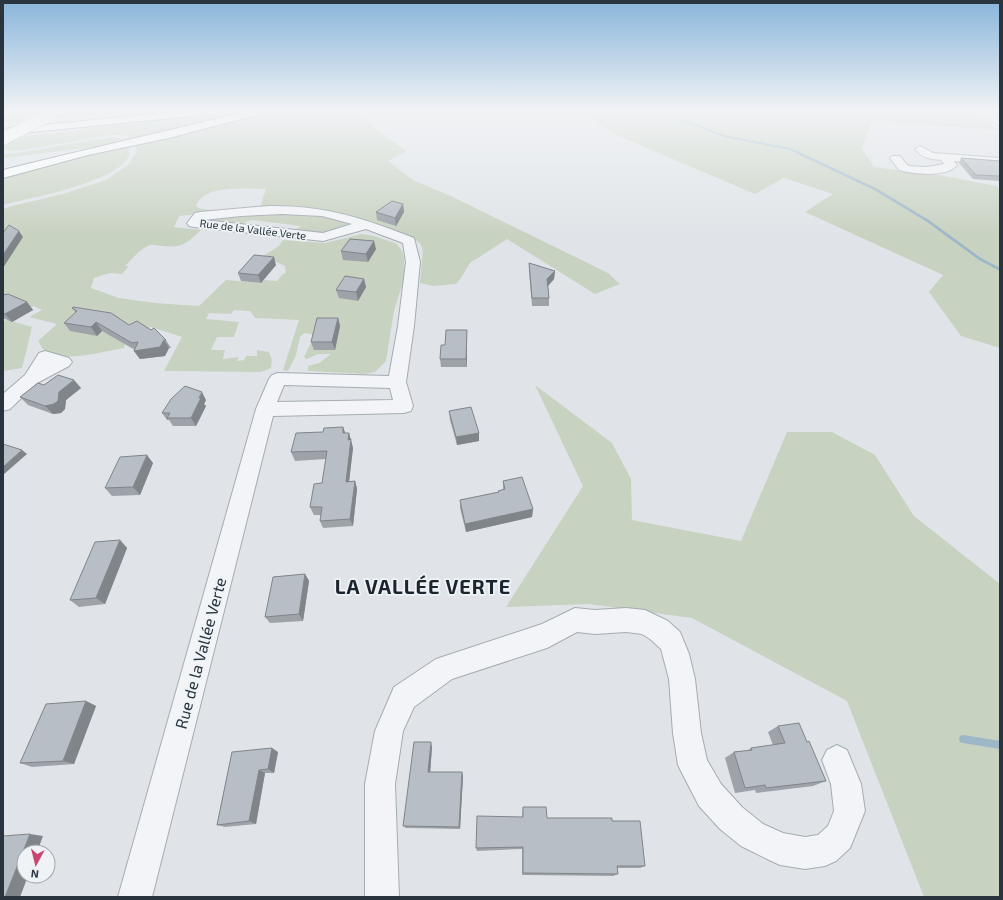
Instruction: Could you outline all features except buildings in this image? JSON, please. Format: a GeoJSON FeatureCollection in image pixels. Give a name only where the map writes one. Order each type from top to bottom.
{"type":"FeatureCollection","features":[{"type":"Feature","properties":{"kind":"main road"},"geometry":{"type":"LineString","coordinates":[[3,174],[49,161],[91,152]]}},
{"type":"Feature","properties":{"kind":"main road"},"geometry":{"type":"LineString","coordinates":[[11,159],[33,158],[49,161]]}},
{"type":"Feature","properties":{"kind":"street"},"geometry":{"type":"LineString","coordinates":[[924,152],[930,156],[1000,161]]}},
{"type":"Feature","properties":{"kind":"street"},"geometry":{"type":"LineString","coordinates":[[896,158],[903,168],[928,171],[940,170],[951,165],[944,157]]}},
{"type":"Feature","properties":{"kind":"street","name":"Rue de la Vallée Verte"},"geometry":{"type":"LineString","coordinates":[[265,409],[404,406],[397,382],[406,326],[413,262],[409,241],[365,225],[311,211],[263,210],[200,216],[194,223],[323,237],[365,225]]}},
{"type":"Feature","properties":{"kind":"street"},"geometry":{"type":"LineString","coordinates":[[3,404],[31,379]]}},
{"type":"Feature","properties":{"kind":"street","name":"Rue de la Vallée Verte"},"geometry":{"type":"LineString","coordinates":[[136,897],[265,409],[278,380],[397,382]]}},
{"type":"Feature","properties":{"kind":"street"},"geometry":{"type":"LineString","coordinates":[[382,897],[380,784],[389,731],[404,697],[445,668],[547,635],[575,620],[595,622],[626,620],[645,622],[659,630],[671,641],[682,679],[687,733],[694,765],[710,795],[731,818],[752,835],[780,849],[804,853],[824,850],[839,837],[850,811],[846,784],[837,760]]}},
{"type":"Feature","properties":{"kind":"green space"},"geometry":{"type":"Polygon","coordinates":[[[52,152],[3,158],[3,154],[52,152]]]}},
{"type":"Feature","properties":{"kind":"green space"},"geometry":{"type":"Polygon","coordinates":[[[100,152],[129,152],[129,155],[122,165],[92,181],[72,188],[3,205],[3,177],[100,152]]]}},
{"type":"Feature","properties":{"kind":"green space"},"geometry":{"type":"Polygon","coordinates":[[[136,152],[404,152],[388,161],[413,180],[453,197],[608,273],[620,284],[595,294],[507,239],[470,263],[456,284],[433,286],[420,283],[423,250],[420,243],[410,236],[366,221],[260,208],[266,189],[227,189],[208,194],[201,199],[196,206],[211,211],[209,213],[179,216],[174,227],[201,230],[184,244],[175,246],[150,245],[143,249],[125,266],[129,266],[122,274],[110,273],[94,278],[91,288],[119,298],[155,303],[199,306],[226,280],[261,283],[264,280],[277,281],[283,274],[286,273],[285,266],[263,256],[279,246],[283,240],[325,243],[362,234],[374,236],[397,244],[404,257],[404,279],[394,311],[386,361],[375,372],[365,374],[308,371],[308,366],[319,363],[331,354],[318,354],[307,359],[304,357],[313,339],[312,334],[304,333],[300,337],[296,355],[288,371],[283,370],[299,320],[255,318],[250,311],[234,310],[231,314],[209,313],[206,319],[239,322],[234,337],[217,337],[211,350],[225,350],[223,359],[239,357],[237,361],[244,360],[246,356],[257,356],[257,350],[269,352],[272,360],[271,368],[261,372],[164,371],[182,337],[151,327],[142,329],[125,344],[124,348],[71,357],[51,354],[43,349],[38,341],[57,324],[29,317],[42,310],[34,306],[29,308],[3,307],[3,209],[63,194],[106,180],[129,164],[136,152]]]}},
{"type":"Feature","properties":{"kind":"green space"},"geometry":{"type":"Polygon","coordinates":[[[656,152],[864,152],[874,167],[938,175],[997,186],[1000,189],[1000,348],[961,336],[929,292],[943,275],[805,212],[833,194],[784,178],[755,194],[656,152]]]}},
{"type":"Feature","properties":{"kind":"green space"},"geometry":{"type":"Polygon","coordinates":[[[265,214],[320,216],[340,221],[347,225],[337,231],[322,233],[295,230],[301,226],[251,220],[237,225],[211,221],[218,218],[265,214]]]}},
{"type":"Feature","properties":{"kind":"green space"},"geometry":{"type":"Polygon","coordinates":[[[8,320],[32,327],[22,368],[3,371],[3,321],[8,320]]]}},
{"type":"Feature","properties":{"kind":"green space"},"geometry":{"type":"Polygon","coordinates":[[[535,385],[612,443],[631,479],[632,520],[741,541],[787,432],[832,432],[875,455],[914,516],[1000,584],[1000,897],[924,897],[847,701],[692,618],[589,604],[506,607],[583,486],[535,385]]]}},
{"type":"Feature","properties":{"kind":"waterway"},"geometry":{"type":"LineString","coordinates":[[796,152],[875,189],[928,221],[980,259],[1000,270]]}},
{"type":"Feature","properties":{"kind":"waterway"},"geometry":{"type":"LineString","coordinates":[[963,739],[1000,745]]}},
{"type":"Feature","properties":{"kind":"district","name":"LA VALLÉE VERTE"},"geometry":{"type":"Point","coordinates":[423,586]}}]}
